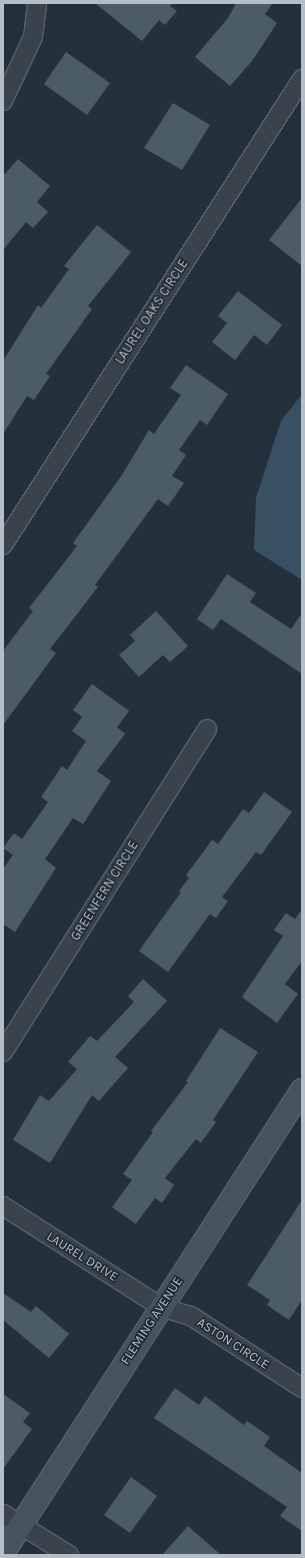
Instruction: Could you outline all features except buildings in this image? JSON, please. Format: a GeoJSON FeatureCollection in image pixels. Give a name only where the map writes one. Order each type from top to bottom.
{"type":"FeatureCollection","features":[{"type":"Feature","properties":{"kind":"street"},"geometry":{"type":"LineString","coordinates":[[3,101],[33,37],[37,3]]}},
{"type":"Feature","properties":{"kind":"street","name":"LAUREL OAKS CIRCLE"},"geometry":{"type":"LineString","coordinates":[[3,545],[302,79]]}},
{"type":"Feature","properties":{"kind":"street","name":"GREENFERN CIRCLE"},"geometry":{"type":"LineString","coordinates":[[3,1052],[207,729]]}},
{"type":"Feature","properties":{"kind":"street","name":"FLEMING AVENUE"},"geometry":{"type":"LineString","coordinates":[[3,1553],[12,1519],[161,1307],[302,1090]]}},
{"type":"Feature","properties":{"kind":"street","name":"LAUREL DRIVE"},"geometry":{"type":"LineString","coordinates":[[3,1206],[161,1307]]}},
{"type":"Feature","properties":{"kind":"street","name":"ASTON CIRCLE"},"geometry":{"type":"LineString","coordinates":[[161,1307],[191,1316],[302,1388]]}},
{"type":"Feature","properties":{"kind":"street"},"geometry":{"type":"LineString","coordinates":[[12,1519],[68,1555]]}},
{"type":"Feature","properties":{"kind":"water"},"geometry":{"type":"Polygon","coordinates":[[[302,394],[302,580],[254,550],[256,498],[281,421],[302,394]]]}}]}
